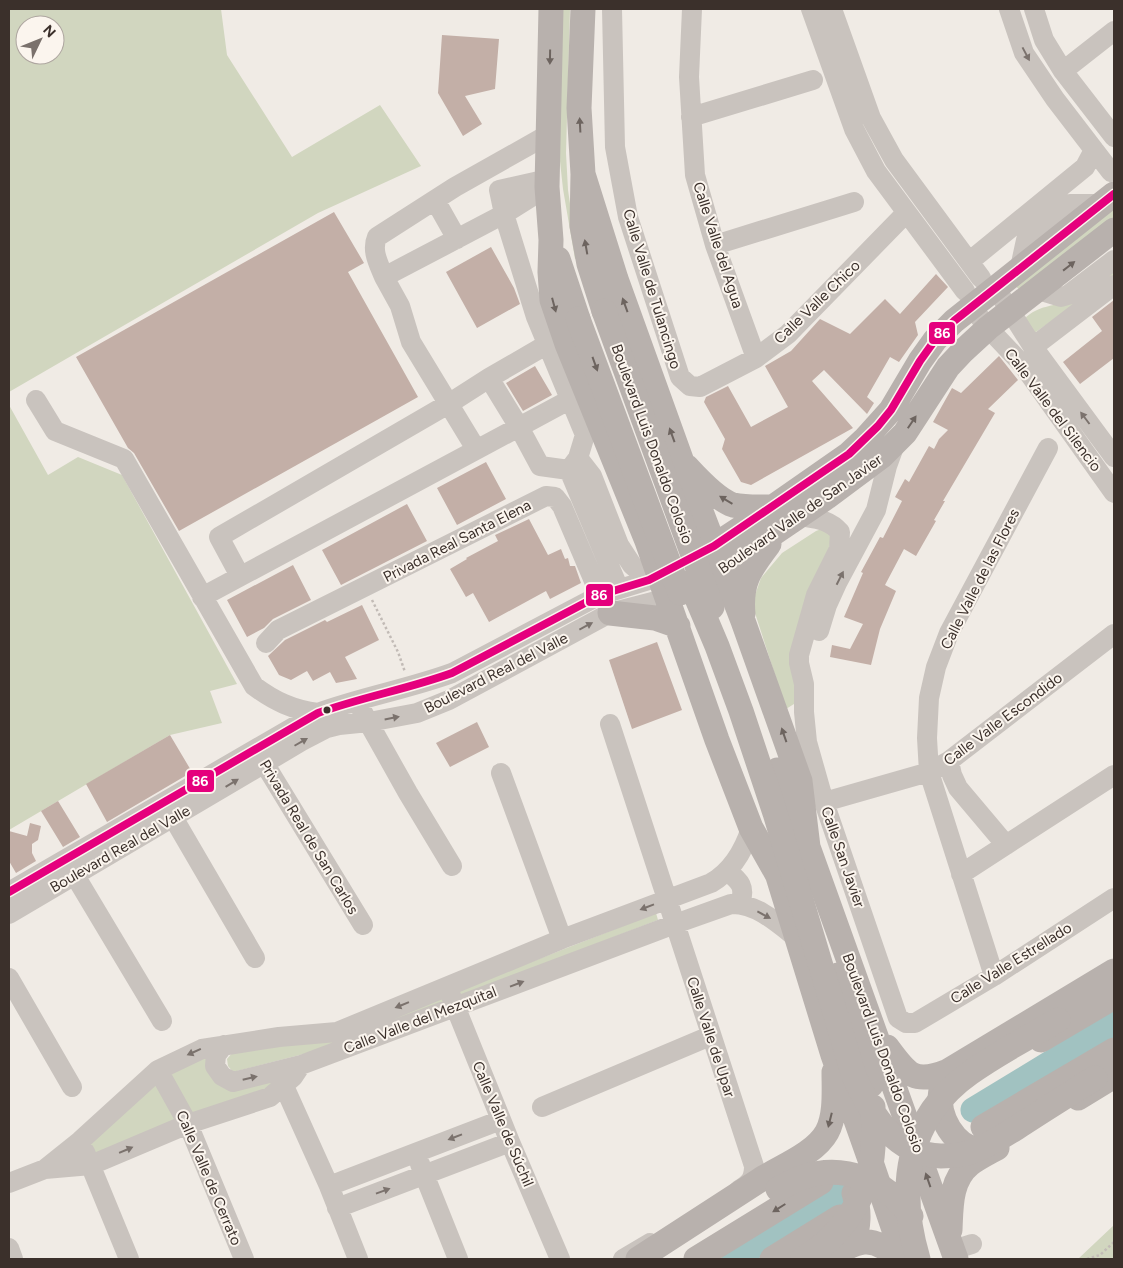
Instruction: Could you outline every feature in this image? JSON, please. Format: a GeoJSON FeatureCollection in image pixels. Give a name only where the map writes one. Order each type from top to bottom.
{"type":"FeatureCollection","features":[{"type":"Feature","properties":{"kind":"main road","name":"Boulevard Luis Donaldo Colosio"},"geometry":{"type":"LineString","coordinates":[[551,9],[548,183],[551,240],[563,332],[663,583],[754,794],[833,1055],[874,1168],[904,1259]]}},
{"type":"Feature","properties":{"kind":"main road","name":"Boulevard Luis Donaldo Colosio"},"geometry":{"type":"LineString","coordinates":[[582,9],[579,108],[583,174],[582,226],[589,264],[604,311],[719,626],[812,857],[875,1032],[958,1248]]}},
{"type":"Feature","properties":{"kind":"main road","name":"Boulevard Luis Donaldo Colosio"},"geometry":{"type":"LineString","coordinates":[[583,174],[616,278],[800,781],[812,857]]}},
{"type":"Feature","properties":{"kind":"main road","name":"Boulevard Valle de San Javier"},"geometry":{"type":"LineString","coordinates":[[663,583],[724,570],[786,516],[878,426],[891,410],[920,361],[968,298],[988,283],[1020,268],[1109,190]]}},
{"type":"Feature","properties":{"kind":"main road","name":"Boulevard Valle de San Javier"},"geometry":{"type":"LineString","coordinates":[[663,583],[714,546],[786,516],[870,466],[895,444],[913,421],[948,367],[988,328],[1114,230]]}},
{"type":"Feature","properties":{"kind":"main road","name":"Boulevard Luis Donaldo Colosio"},"geometry":{"type":"LineString","coordinates":[[563,332],[663,583],[717,740],[751,828],[777,874]]}},
{"type":"Feature","properties":{"kind":"main road"},"geometry":{"type":"LineString","coordinates":[[610,599],[679,628],[692,616],[705,609],[722,605],[740,613],[744,584],[749,571],[786,516],[732,504],[707,487],[682,462]]}},
{"type":"Feature","properties":{"kind":"main road"},"geometry":{"type":"LineString","coordinates":[[647,541],[663,539],[678,534],[702,516]]}},
{"type":"Feature","properties":{"kind":"main road"},"geometry":{"type":"LineString","coordinates":[[663,583],[695,594],[717,646],[775,813],[854,1076],[865,1100],[892,1137],[908,1148],[929,1156],[953,1156],[973,1152],[1108,1074]]}},
{"type":"Feature","properties":{"kind":"main road"},"geometry":{"type":"LineString","coordinates":[[802,1259],[835,1234],[854,1210],[864,1188],[871,1165],[874,1128],[871,1086],[812,885],[812,857]]}},
{"type":"Feature","properties":{"kind":"main road"},"geometry":{"type":"LineString","coordinates":[[875,1032],[898,1063],[913,1075],[921,1078],[953,1080],[1114,971]]}},
{"type":"Feature","properties":{"kind":"main road"},"geometry":{"type":"LineString","coordinates":[[918,1259],[911,1238],[907,1213],[908,1168],[914,1145],[924,1124],[936,1106],[970,1072],[1114,986]]}},
{"type":"Feature","properties":{"kind":"main road"},"geometry":{"type":"LineString","coordinates":[[997,1148],[982,1151],[971,1149],[961,1143],[949,1128],[942,1115],[940,1099],[942,1085],[1114,997]]}},
{"type":"Feature","properties":{"kind":"main road"},"geometry":{"type":"LineString","coordinates":[[983,1127],[1114,1050]]}},
{"type":"Feature","properties":{"kind":"main road"},"geometry":{"type":"LineString","coordinates":[[638,1259],[762,1179],[809,1152],[820,1143],[828,1132],[832,1119],[834,1094],[833,1055]]}},
{"type":"Feature","properties":{"kind":"main road"},"geometry":{"type":"LineString","coordinates":[[958,1248],[952,1203],[954,1188],[959,1176],[969,1164],[997,1148],[1108,1074]]}},
{"type":"Feature","properties":{"kind":"main road"},"geometry":{"type":"LineString","coordinates":[[809,1152],[837,1168],[854,1190],[858,1203],[859,1217],[853,1244]]}},
{"type":"Feature","properties":{"kind":"main road"},"geometry":{"type":"LineString","coordinates":[[666,1259],[778,1189],[802,1177],[835,1172],[853,1174],[872,1181],[887,1190],[902,1204],[914,1221],[929,1259]]}},
{"type":"Feature","properties":{"kind":"main road"},"geometry":{"type":"LineString","coordinates":[[696,1259],[821,1182]]}},
{"type":"Feature","properties":{"kind":"main road"},"geometry":{"type":"LineString","coordinates":[[772,1259],[840,1216]]}},
{"type":"Feature","properties":{"kind":"main road"},"geometry":{"type":"LineString","coordinates":[[827,1259],[853,1244],[864,1242],[885,1248],[898,1259]]}},
{"type":"Feature","properties":{"kind":"street","name":"Calle Valle de Tulancingo"},"geometry":{"type":"LineString","coordinates":[[612,9],[615,147],[628,217],[680,377],[690,386]]}},
{"type":"Feature","properties":{"kind":"street","name":"Calle Valle del Agua"},"geometry":{"type":"LineString","coordinates":[[692,9],[689,77],[695,175],[715,245],[756,358]]}},
{"type":"Feature","properties":{"kind":"street","name":"Calle Valle del Silencio"},"geometry":{"type":"LineString","coordinates":[[811,9],[854,129],[876,171],[988,328],[1023,365],[1114,493]]}},
{"type":"Feature","properties":{"kind":"street","name":"Calle Valle del Silencio"},"geometry":{"type":"LineString","coordinates":[[832,9],[871,118],[894,160],[1010,311],[1033,347],[1114,457]]}},
{"type":"Feature","properties":{"kind":"street"},"geometry":{"type":"LineString","coordinates":[[1009,9],[1024,53],[1055,99],[1094,150],[1109,190]]}},
{"type":"Feature","properties":{"kind":"street"},"geometry":{"type":"LineString","coordinates":[[1034,9],[1044,40],[1063,71],[1114,137]]}},
{"type":"Feature","properties":{"kind":"street"},"geometry":{"type":"LineString","coordinates":[[1063,71],[1114,30]]}},
{"type":"Feature","properties":{"kind":"street"},"geometry":{"type":"LineString","coordinates":[[692,117],[813,80]]}},
{"type":"Feature","properties":{"kind":"street"},"geometry":{"type":"LineString","coordinates":[[476,449],[411,342],[400,306],[384,277],[375,254],[374,244],[377,237],[435,200],[548,134]]}},
{"type":"Feature","properties":{"kind":"street"},"geometry":{"type":"LineString","coordinates":[[970,261],[1085,167],[1094,150]]}},
{"type":"Feature","properties":{"kind":"street"},"geometry":{"type":"LineString","coordinates":[[492,166],[504,214],[536,317],[563,332]]}},
{"type":"Feature","properties":{"kind":"street"},"geometry":{"type":"LineString","coordinates":[[499,190],[548,183]]}},
{"type":"Feature","properties":{"kind":"street"},"geometry":{"type":"LineString","coordinates":[[384,277],[504,214],[548,183]]}},
{"type":"Feature","properties":{"kind":"street"},"geometry":{"type":"LineString","coordinates":[[435,200],[457,239]]}},
{"type":"Feature","properties":{"kind":"street"},"geometry":{"type":"LineString","coordinates":[[715,245],[854,202]]}},
{"type":"Feature","properties":{"kind":"street","name":"Calle Valle Chico"},"geometry":{"type":"LineString","coordinates":[[690,386],[700,388],[756,358],[788,334],[906,213]]}},
{"type":"Feature","properties":{"kind":"street"},"geometry":{"type":"LineString","coordinates":[[1038,290],[1061,297],[1068,295],[1114,260]]}},
{"type":"Feature","properties":{"kind":"street"},"geometry":{"type":"LineString","coordinates":[[1033,347],[1114,285]]}},
{"type":"Feature","properties":{"kind":"street"},"geometry":{"type":"LineString","coordinates":[[240,576],[219,537],[450,404],[488,378],[563,332]]}},
{"type":"Feature","properties":{"kind":"street"},"geometry":{"type":"LineString","coordinates":[[563,332],[571,399],[586,435],[574,464],[610,599]]}},
{"type":"Feature","properties":{"kind":"street"},"geometry":{"type":"LineString","coordinates":[[488,378],[519,427],[540,466],[574,464],[592,476],[619,545],[632,565],[663,583]]}},
{"type":"Feature","properties":{"kind":"street"},"geometry":{"type":"LineString","coordinates":[[202,597],[571,399]]}},
{"type":"Feature","properties":{"kind":"street"},"geometry":{"type":"LineString","coordinates":[[36,400],[54,431],[124,459],[254,686],[270,698],[323,721]]}},
{"type":"Feature","properties":{"kind":"street","name":"Calle San Javier"},"geometry":{"type":"LineString","coordinates":[[821,603],[876,510],[887,466],[895,444]]}},
{"type":"Feature","properties":{"kind":"street","name":"Calle Valle de las Flores"},"geometry":{"type":"LineString","coordinates":[[994,976],[929,772],[927,738],[929,698],[936,667],[949,633],[1048,448]]}},
{"type":"Feature","properties":{"kind":"street","name":"Privada Real Santa Elena"},"geometry":{"type":"LineString","coordinates":[[266,643],[278,630],[546,496],[555,497],[562,506],[610,599]]}},
{"type":"Feature","properties":{"kind":"street"},"geometry":{"type":"LineString","coordinates":[[786,516],[825,520],[834,525],[840,532],[849,533],[868,522]]}},
{"type":"Feature","properties":{"kind":"street","name":"Calle San Javier"},"geometry":{"type":"LineString","coordinates":[[840,532],[839,549],[809,640],[811,664],[804,684],[807,742],[824,802],[898,1018],[906,1023]]}},
{"type":"Feature","properties":{"kind":"street","name":"Boulevard Real del Valle"},"geometry":{"type":"LineString","coordinates":[[9,914],[70,868],[357,700],[410,687],[452,673],[610,599],[663,583]]}},
{"type":"Feature","properties":{"kind":"street","name":"Boulevard Real del Valle"},"geometry":{"type":"LineString","coordinates":[[323,721],[369,722],[417,713],[449,700],[610,599]]}},
{"type":"Feature","properties":{"kind":"street","name":"Calle Valle Escondido"},"geometry":{"type":"LineString","coordinates":[[824,802],[929,772],[948,761],[1114,634]]}},
{"type":"Feature","properties":{"kind":"street"},"geometry":{"type":"LineString","coordinates":[[357,700],[408,793],[452,866]]}},
{"type":"Feature","properties":{"kind":"street","name":"Calle Valle de Upar"},"geometry":{"type":"LineString","coordinates":[[610,724],[668,899],[710,1036],[754,1166],[754,1175],[750,1183],[623,1259]]}},
{"type":"Feature","properties":{"kind":"street","name":"Privada Real de San Carlos"},"geometry":{"type":"LineString","coordinates":[[260,756],[363,926]]}},
{"type":"Feature","properties":{"kind":"street"},"geometry":{"type":"LineString","coordinates":[[948,761],[958,788],[1006,845]]}},
{"type":"Feature","properties":{"kind":"street"},"geometry":{"type":"LineString","coordinates":[[500,773],[562,939]]}},
{"type":"Feature","properties":{"kind":"street"},"geometry":{"type":"LineString","coordinates":[[961,874],[1114,775]]}},
{"type":"Feature","properties":{"kind":"street"},"geometry":{"type":"LineString","coordinates":[[169,811],[255,958]]}},
{"type":"Feature","properties":{"kind":"street","name":"Calle Valle del Mezquital"},"geometry":{"type":"LineString","coordinates":[[45,1169],[80,1141],[158,1070],[202,1049],[224,1044],[337,1032],[562,939],[712,884],[728,871],[740,854],[751,828]]}},
{"type":"Feature","properties":{"kind":"street"},"geometry":{"type":"LineString","coordinates":[[70,868],[162,1021]]}},
{"type":"Feature","properties":{"kind":"street","name":"Boulevard Real del Valle"},"geometry":{"type":"LineString","coordinates":[[9,892],[70,868]]}},
{"type":"Feature","properties":{"kind":"street"},"geometry":{"type":"LineString","coordinates":[[728,871],[737,878],[742,887],[743,895],[731,906]]}},
{"type":"Feature","properties":{"kind":"street"},"geometry":{"type":"LineString","coordinates":[[712,884],[715,900],[767,916],[799,940]]}},
{"type":"Feature","properties":{"kind":"street","name":"Calle Valle Estrellado"},"geometry":{"type":"LineString","coordinates":[[906,1023],[915,1023],[994,976],[1114,898]]}},
{"type":"Feature","properties":{"kind":"street","name":"Calle Valle del Mezquital"},"geometry":{"type":"LineString","coordinates":[[9,1183],[45,1169],[91,1165],[188,1124],[270,1097],[293,1077],[301,1065],[675,924],[731,906]]}},
{"type":"Feature","properties":{"kind":"street"},"geometry":{"type":"LineString","coordinates":[[9,978],[72,1087]]}},
{"type":"Feature","properties":{"kind":"street","name":"Calle Valle de Súchil"},"geometry":{"type":"LineString","coordinates":[[447,987],[500,1120],[560,1259]]}},
{"type":"Feature","properties":{"kind":"street"},"geometry":{"type":"LineString","coordinates":[[542,1106],[710,1036]]}},
{"type":"Feature","properties":{"kind":"street"},"geometry":{"type":"LineString","coordinates":[[224,1044],[216,1055],[215,1066],[222,1076],[233,1082],[301,1065]]}},
{"type":"Feature","properties":{"kind":"street","name":"Calle Valle de Cerrato"},"geometry":{"type":"LineString","coordinates":[[158,1070],[188,1124],[244,1259]]}},
{"type":"Feature","properties":{"kind":"street"},"geometry":{"type":"LineString","coordinates":[[284,1086],[329,1186],[358,1259]]}},
{"type":"Feature","properties":{"kind":"street"},"geometry":{"type":"LineString","coordinates":[[329,1186],[500,1120]]}},
{"type":"Feature","properties":{"kind":"street"},"geometry":{"type":"LineString","coordinates":[[80,1141],[129,1259]]}},
{"type":"Feature","properties":{"kind":"street"},"geometry":{"type":"LineString","coordinates":[[337,1208],[510,1142]]}},
{"type":"Feature","properties":{"kind":"street"},"geometry":{"type":"LineString","coordinates":[[416,1152],[458,1259]]}},
{"type":"Feature","properties":{"kind":"street"},"geometry":{"type":"LineString","coordinates":[[9,1248],[14,1259]]}},
{"type":"Feature","properties":{"kind":"path"},"geometry":{"type":"LineString","coordinates":[[365,587],[398,652],[410,687]]}},
{"type":"Feature","properties":{"kind":"path"},"geometry":{"type":"LineString","coordinates":[[1087,1259],[1100,1255],[1114,1242]]}},
{"type":"Feature","properties":{"kind":"path"},"geometry":{"type":"LineString","coordinates":[[1099,1259],[1100,1255]]}},
{"type":"Feature","properties":{"kind":"green space"},"geometry":{"type":"Polygon","coordinates":[[[9,9],[221,9],[227,55],[292,157],[380,105],[421,166],[318,213],[9,392],[9,9]]]}},
{"type":"Feature","properties":{"kind":"green space"},"geometry":{"type":"Polygon","coordinates":[[[560,9],[570,9],[566,153],[568,190],[578,259],[575,259],[563,189],[559,152],[560,9]]]}},
{"type":"Feature","properties":{"kind":"green space"},"geometry":{"type":"Polygon","coordinates":[[[1114,208],[1114,218],[1020,291],[1015,285],[1114,208]]]}},
{"type":"Feature","properties":{"kind":"green space"},"geometry":{"type":"Polygon","coordinates":[[[1114,265],[1114,277],[1033,334],[1025,318],[1041,308],[1072,299],[1114,265]]]}},
{"type":"Feature","properties":{"kind":"green space"},"geometry":{"type":"Polygon","coordinates":[[[9,405],[48,475],[78,457],[122,475],[237,684],[210,691],[222,723],[170,735],[9,830],[9,405]]]}},
{"type":"Feature","properties":{"kind":"green space"},"geometry":{"type":"Polygon","coordinates":[[[824,528],[833,530],[794,704],[786,709],[755,613],[755,595],[761,578],[782,553],[816,531],[824,528]]]}},
{"type":"Feature","properties":{"kind":"green space"},"geometry":{"type":"Polygon","coordinates":[[[656,913],[658,920],[458,997],[454,992],[656,913]]]}},
{"type":"Feature","properties":{"kind":"green space"},"geometry":{"type":"Polygon","coordinates":[[[445,996],[445,1002],[327,1048],[233,1072],[228,1066],[227,1059],[233,1052],[445,996]]]}},
{"type":"Feature","properties":{"kind":"green space"},"geometry":{"type":"Polygon","coordinates":[[[212,1054],[212,1071],[280,1076],[282,1082],[190,1118],[166,1074],[212,1054]]]}},
{"type":"Feature","properties":{"kind":"green space"},"geometry":{"type":"Polygon","coordinates":[[[159,1080],[178,1122],[94,1160],[86,1141],[159,1080]]]}},
{"type":"Feature","properties":{"kind":"green space"},"geometry":{"type":"Polygon","coordinates":[[[1114,1225],[1114,1259],[1078,1259],[1114,1225]]]}},
{"type":"Feature","properties":{"kind":"building"},"geometry":{"type":"Polygon","coordinates":[[[442,35],[499,39],[495,89],[465,96],[482,124],[463,136],[438,93],[442,35]]]}},
{"type":"Feature","properties":{"kind":"building"},"geometry":{"type":"Polygon","coordinates":[[[334,212],[364,263],[348,272],[418,397],[179,531],[134,453],[128,448],[76,357],[334,212]]]}},
{"type":"Feature","properties":{"kind":"building"},"geometry":{"type":"Polygon","coordinates":[[[491,247],[514,288],[520,304],[477,328],[446,272],[491,247]]]}},
{"type":"Feature","properties":{"kind":"building"},"geometry":{"type":"Polygon","coordinates":[[[936,274],[948,287],[915,322],[918,335],[899,362],[890,357],[867,397],[874,403],[867,414],[824,370],[812,381],[853,428],[751,485],[741,482],[722,449],[725,439],[704,402],[706,397],[728,386],[751,427],[788,407],[765,366],[791,351],[820,319],[850,334],[885,299],[900,314],[936,274]]]}},
{"type":"Feature","properties":{"kind":"building"},"geometry":{"type":"Polygon","coordinates":[[[1114,300],[1114,358],[1080,384],[1063,362],[1102,331],[1092,317],[1114,300]]]}},
{"type":"Feature","properties":{"kind":"building"},"geometry":{"type":"Polygon","coordinates":[[[999,356],[1018,380],[988,409],[995,413],[943,501],[945,501],[934,520],[936,521],[916,556],[904,549],[885,585],[896,591],[880,629],[871,665],[830,657],[832,645],[850,649],[863,624],[844,617],[863,573],[861,572],[880,537],[883,538],[902,501],[895,497],[905,479],[909,482],[929,446],[934,449],[939,439],[948,430],[933,422],[952,388],[961,393],[999,356]]]}},
{"type":"Feature","properties":{"kind":"building"},"geometry":{"type":"Polygon","coordinates":[[[535,366],[552,395],[523,411],[506,383],[535,366]]]}},
{"type":"Feature","properties":{"kind":"building"},"geometry":{"type":"Polygon","coordinates":[[[486,462],[506,499],[457,525],[437,488],[486,462]]]}},
{"type":"Feature","properties":{"kind":"building"},"geometry":{"type":"Polygon","coordinates":[[[407,504],[427,541],[341,585],[322,550],[407,504]]]}},
{"type":"Feature","properties":{"kind":"building"},"geometry":{"type":"Polygon","coordinates":[[[529,519],[548,555],[561,549],[565,559],[568,558],[570,566],[575,566],[581,583],[550,599],[546,591],[489,622],[473,593],[466,597],[450,569],[498,541],[495,535],[529,519]]]}},
{"type":"Feature","properties":{"kind":"building"},"geometry":{"type":"Polygon","coordinates":[[[293,565],[311,600],[273,619],[264,628],[247,637],[227,600],[293,565]]]}},
{"type":"Feature","properties":{"kind":"building"},"geometry":{"type":"Polygon","coordinates":[[[362,605],[379,640],[345,657],[357,679],[336,683],[330,672],[313,681],[307,671],[291,680],[279,675],[268,656],[285,640],[325,620],[327,622],[362,605]]]}},
{"type":"Feature","properties":{"kind":"building"},"geometry":{"type":"Polygon","coordinates":[[[657,642],[682,710],[632,729],[609,660],[657,642]]]}},
{"type":"Feature","properties":{"kind":"building"},"geometry":{"type":"Polygon","coordinates":[[[477,722],[489,747],[450,767],[436,743],[477,722]]]}},
{"type":"Feature","properties":{"kind":"building"},"geometry":{"type":"Polygon","coordinates":[[[170,735],[192,772],[107,822],[86,784],[170,735]]]}},
{"type":"Feature","properties":{"kind":"building"},"geometry":{"type":"Polygon","coordinates":[[[58,801],[80,837],[63,847],[41,811],[58,801]]]}},
{"type":"Feature","properties":{"kind":"building"},"geometry":{"type":"Polygon","coordinates":[[[30,823],[41,826],[38,840],[32,844],[32,853],[36,861],[16,873],[9,861],[9,831],[27,836],[30,823]]]}},
{"type":"Feature","properties":{"kind":"waterway"},"geometry":{"type":"LineString","coordinates":[[973,1110],[1114,1024]]}},
{"type":"Feature","properties":{"kind":"waterway"},"geometry":{"type":"LineString","coordinates":[[734,1259],[845,1190]]}},
{"type":"Feature","properties":{"kind":"transit line","name":"86"},"geometry":{"type":"LineString","coordinates":[[9,892],[318,713],[452,673],[600,595],[649,580],[714,546],[849,454],[878,426],[891,410],[920,361],[935,340],[954,321],[1114,194]]}}]}
